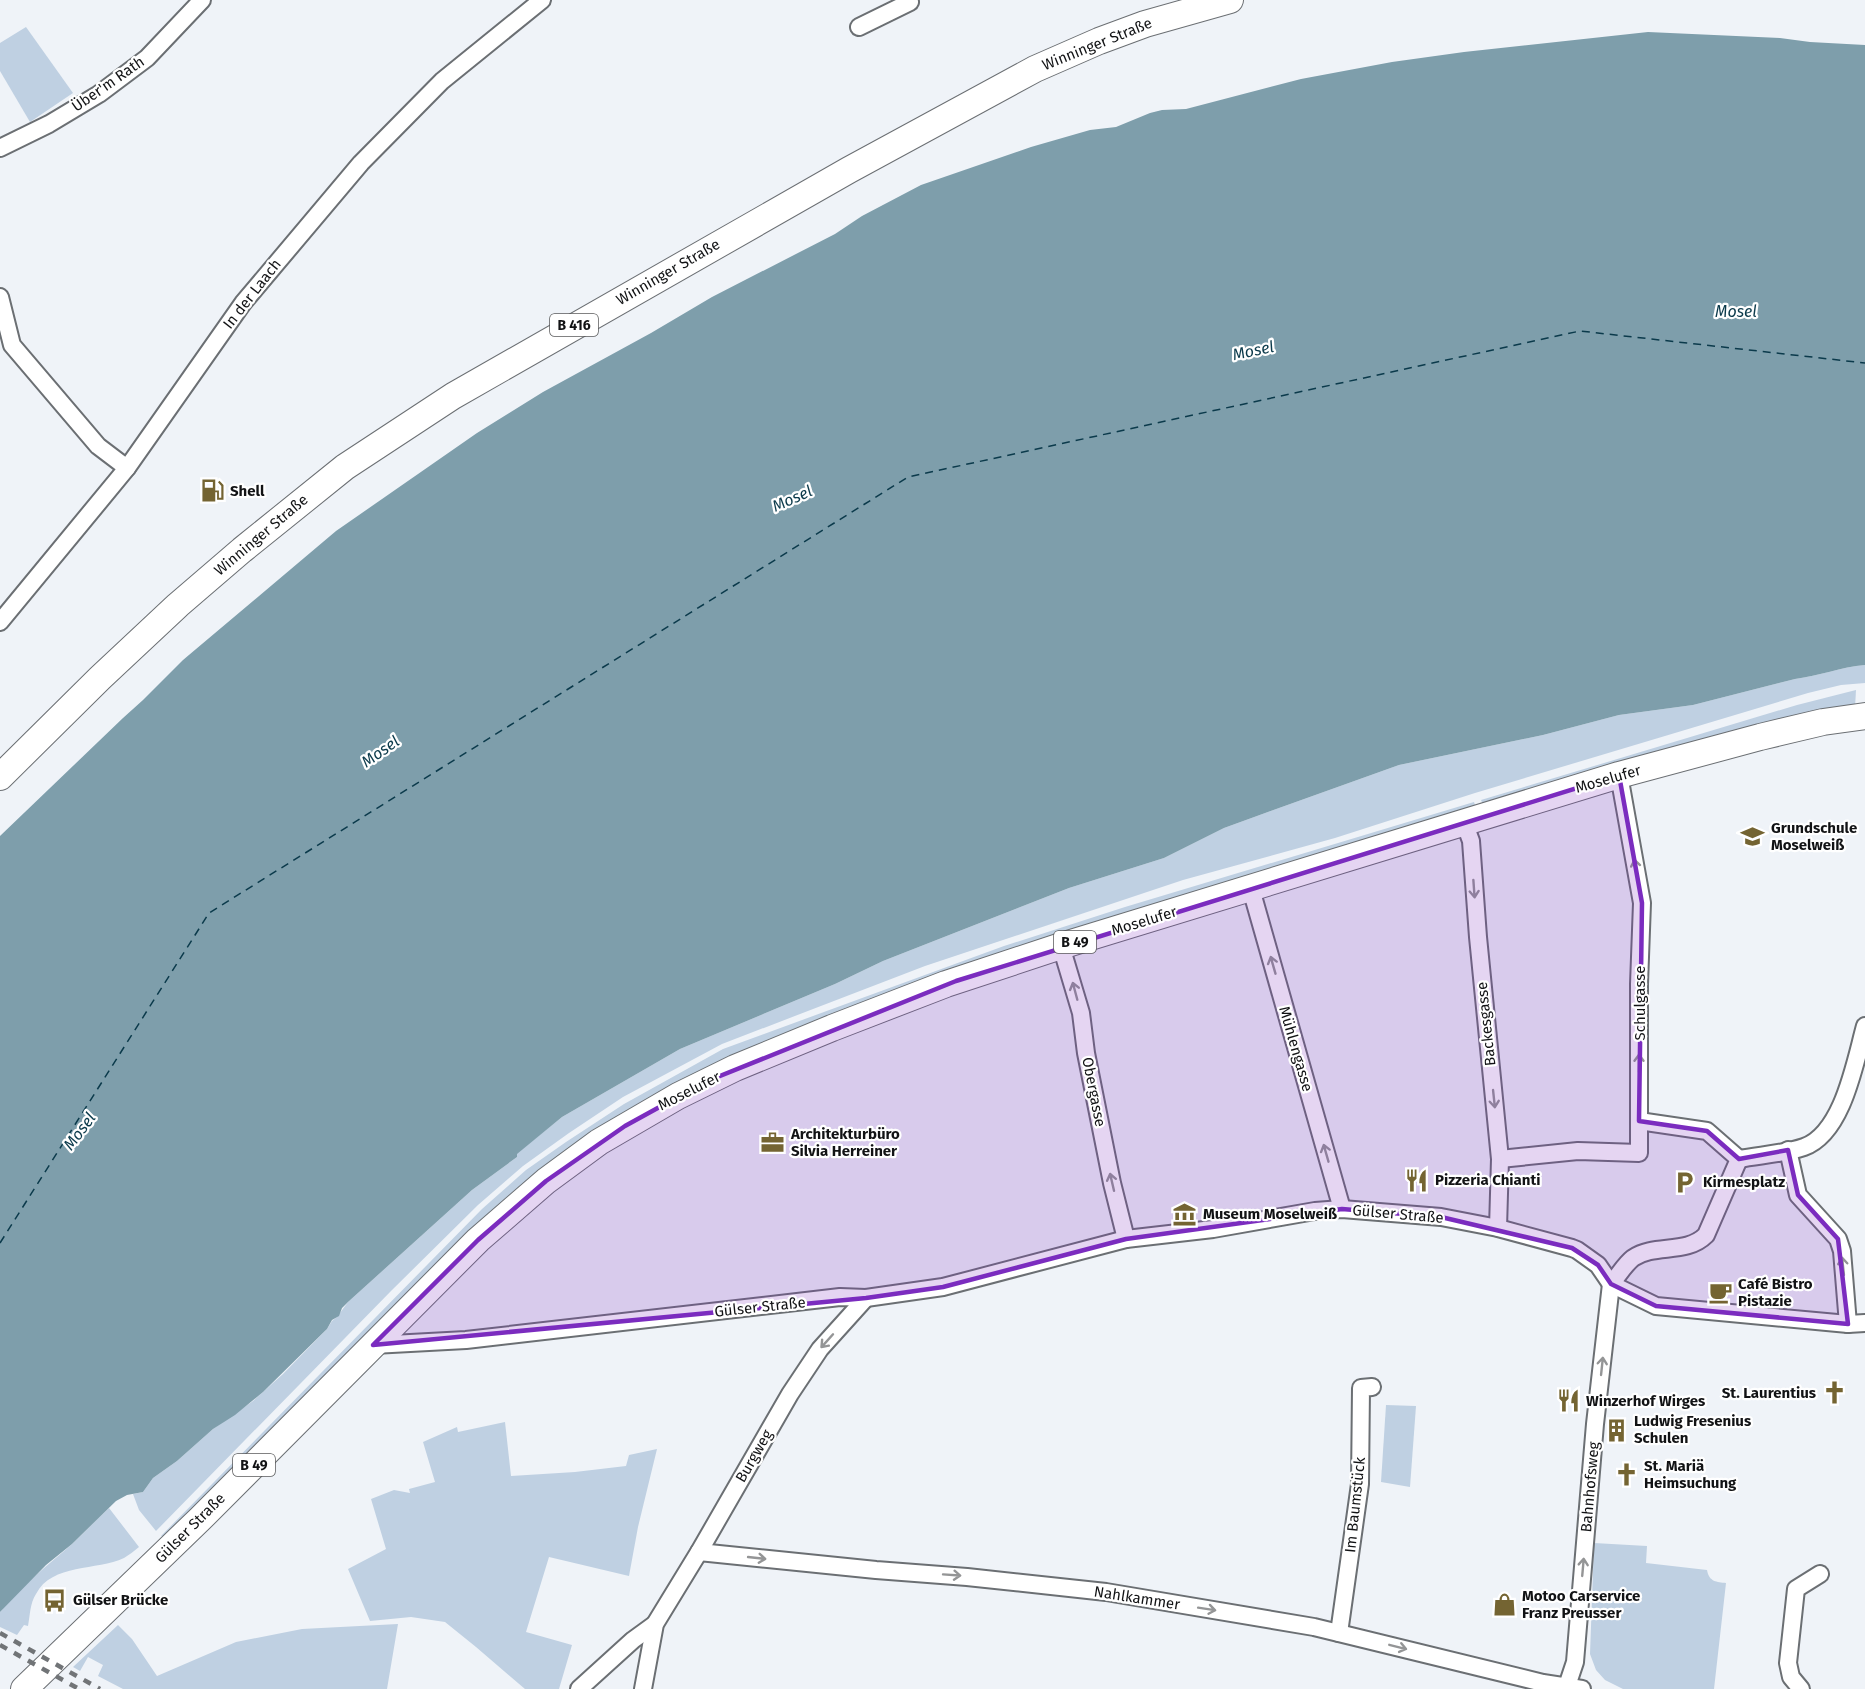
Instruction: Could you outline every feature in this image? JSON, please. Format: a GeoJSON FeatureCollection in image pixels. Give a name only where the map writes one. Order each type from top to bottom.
{"type":"FeatureCollection","features":[{"type":"Feature","properties":{"kind":"main road","name":"Winninger Straße"},"geometry":{"type":"LineString","coordinates":[[0,777],[106,672],[242,549],[345,467],[453,396],[829,181],[1035,69],[1145,24],[1230,0]]}},
{"type":"Feature","properties":{"kind":"main road","name":"Moselufer"},"geometry":{"type":"LineString","coordinates":[[373,1345],[478,1240],[546,1181],[591,1148],[656,1108],[735,1068],[946,984],[1061,946],[1619,775],[1823,722],[1865,716]]}},
{"type":"Feature","properties":{"kind":"main road","name":"Gülser Straße"},"geometry":{"type":"LineString","coordinates":[[24,1689],[200,1519],[373,1345]]}},
{"type":"Feature","properties":{"kind":"street","name":"Über'm Rath"},"geometry":{"type":"LineString","coordinates":[[0,148],[49,124],[99,94],[147,58],[202,0]]}},
{"type":"Feature","properties":{"kind":"street","name":"In der Laach"},"geometry":{"type":"LineString","coordinates":[[0,622],[127,468],[243,303],[361,163],[442,81],[542,0]]}},
{"type":"Feature","properties":{"kind":"street"},"geometry":{"type":"LineString","coordinates":[[859,27],[911,0]]}},
{"type":"Feature","properties":{"kind":"street"},"geometry":{"type":"LineString","coordinates":[[0,303],[12,345],[98,446],[127,468]]}},
{"type":"Feature","properties":{"kind":"street","name":"Schulgasse"},"geometry":{"type":"LineString","coordinates":[[1500,1159],[1578,1151],[1639,1153],[1639,984],[1642,903],[1619,775]]}},
{"type":"Feature","properties":{"kind":"street","name":"Backesgasse"},"geometry":{"type":"LineString","coordinates":[[1464,822],[1471,841],[1500,1159],[1498,1228]]}},
{"type":"Feature","properties":{"kind":"street","name":"Mühlengasse"},"geometry":{"type":"LineString","coordinates":[[1251,889],[1342,1209]]}},
{"type":"Feature","properties":{"kind":"street","name":"Obergasse"},"geometry":{"type":"LineString","coordinates":[[1061,946],[1080,1013],[1107,1159],[1126,1239]]}},
{"type":"Feature","properties":{"kind":"street"},"geometry":{"type":"LineString","coordinates":[[1739,1159],[1804,1147],[1822,1136],[1834,1120],[1843,1101],[1865,1026]]}},
{"type":"Feature","properties":{"kind":"street"},"geometry":{"type":"LineString","coordinates":[[1639,1121],[1707,1131],[1739,1159]]}},
{"type":"Feature","properties":{"kind":"street"},"geometry":{"type":"LineString","coordinates":[[1788,1150],[1798,1195],[1838,1239],[1842,1251],[1848,1324]]}},
{"type":"Feature","properties":{"kind":"street"},"geometry":{"type":"LineString","coordinates":[[1739,1159],[1706,1235],[1700,1242],[1644,1253],[1632,1259],[1611,1284],[1656,1306],[1848,1324],[1865,1323]]}},
{"type":"Feature","properties":{"kind":"street","name":"Gülser Straße"},"geometry":{"type":"LineString","coordinates":[[373,1345],[466,1340],[840,1298],[866,1298],[943,1287],[1126,1239],[1213,1229],[1315,1211],[1342,1209],[1441,1217],[1498,1228],[1577,1250],[1598,1265],[1611,1284]]}},
{"type":"Feature","properties":{"kind":"street","name":"Bahnhofsweg"},"geometry":{"type":"LineString","coordinates":[[1572,1688],[1595,1424],[1611,1284]]}},
{"type":"Feature","properties":{"kind":"street","name":"Burgweg"},"geometry":{"type":"LineString","coordinates":[[643,1689],[655,1624],[790,1394],[820,1349],[866,1298]]}},
{"type":"Feature","properties":{"kind":"street","name":"Im Baumstück"},"geometry":{"type":"LineString","coordinates":[[1339,1633],[1360,1484],[1361,1388],[1372,1387]]}},
{"type":"Feature","properties":{"kind":"street","name":"Nahlkammer"},"geometry":{"type":"LineString","coordinates":[[699,1552],[1106,1592],[1303,1625],[1542,1686],[1572,1688]]}},
{"type":"Feature","properties":{"kind":"street"},"geometry":{"type":"LineString","coordinates":[[1801,1689],[1791,1677],[1788,1663],[1796,1589],[1820,1574]]}},
{"type":"Feature","properties":{"kind":"street","name":"Burgweg"},"geometry":{"type":"LineString","coordinates":[[579,1689],[633,1640],[655,1624]]}},
{"type":"Feature","properties":{"kind":"highlighted area"},"geometry":{"type":"Polygon","coordinates":[[[1619,775],[1642,903],[1639,1121],[1707,1131],[1739,1159],[1788,1150],[1798,1195],[1838,1239],[1848,1324],[1656,1306],[1611,1284],[1598,1265],[1572,1248],[1441,1217],[1342,1209],[1126,1239],[943,1287],[866,1298],[373,1345],[478,1240],[546,1181],[625,1126],[705,1082],[956,981],[1619,775]]]}},
{"type":"Feature","properties":{"kind":"shaded area"},"geometry":{"type":"Polygon","coordinates":[[[26,27],[73,93],[30,122],[0,71],[0,43],[26,27]]]}},
{"type":"Feature","properties":{"kind":"shaded area"},"geometry":{"type":"Polygon","coordinates":[[[1865,665],[1865,683],[1841,685],[1808,693],[1475,793],[1335,838],[1183,880],[925,966],[722,1044],[623,1097],[523,1166],[478,1205],[391,1291],[156,1531],[139,1510],[133,1494],[143,1492],[153,1478],[177,1461],[213,1429],[253,1401],[327,1329],[348,1302],[472,1190],[517,1157],[516,1154],[562,1117],[680,1049],[835,984],[883,961],[1069,888],[1164,858],[1224,828],[1399,765],[1543,735],[1619,715],[1693,705],[1795,679],[1865,665]]]}},
{"type":"Feature","properties":{"kind":"shaded area"},"geometry":{"type":"Polygon","coordinates":[[[1856,690],[1855,708],[1484,807],[1481,800],[1797,705],[1856,690]]]}},
{"type":"Feature","properties":{"kind":"shaded area"},"geometry":{"type":"Polygon","coordinates":[[[1474,802],[1476,808],[638,1105],[167,1538],[161,1536],[482,1209],[526,1170],[624,1104],[723,1049],[1004,946],[1125,907],[1474,802]]]}},
{"type":"Feature","properties":{"kind":"shaded area"},"geometry":{"type":"Polygon","coordinates":[[[1386,1405],[1416,1406],[1410,1487],[1381,1482],[1386,1405]]]}},
{"type":"Feature","properties":{"kind":"shaded area"},"geometry":{"type":"Polygon","coordinates":[[[505,1422],[511,1476],[626,1466],[629,1455],[657,1449],[629,1576],[549,1557],[526,1632],[572,1645],[559,1689],[525,1689],[445,1622],[411,1617],[370,1621],[348,1569],[386,1549],[371,1499],[394,1490],[410,1493],[409,1489],[435,1482],[423,1442],[457,1427],[458,1432],[505,1422]]]}},
{"type":"Feature","properties":{"kind":"shaded area"},"geometry":{"type":"Polygon","coordinates":[[[109,1508],[139,1547],[124,1558],[113,1562],[64,1572],[53,1577],[43,1584],[34,1598],[28,1626],[24,1625],[17,1635],[0,1627],[0,1612],[8,1603],[109,1508]]]}},
{"type":"Feature","properties":{"kind":"shaded area"},"geometry":{"type":"Polygon","coordinates":[[[1594,1543],[1647,1546],[1646,1563],[1707,1570],[1712,1579],[1726,1583],[1714,1689],[1623,1689],[1605,1680],[1596,1670],[1590,1654],[1594,1543]]]}},
{"type":"Feature","properties":{"kind":"shaded area"},"geometry":{"type":"Polygon","coordinates":[[[398,1624],[387,1689],[123,1689],[98,1676],[103,1665],[88,1657],[80,1671],[73,1667],[118,1625],[132,1639],[157,1676],[236,1642],[302,1629],[398,1624]]]}},
{"type":"Feature","properties":{"kind":"water","name":"Mosel"},"geometry":{"type":"Polygon","coordinates":[[[1648,32],[1780,38],[1865,45],[1865,665],[1795,679],[1693,705],[1619,715],[1543,735],[1399,765],[1224,828],[1164,858],[1069,888],[883,961],[835,984],[680,1049],[562,1117],[517,1154],[517,1157],[472,1190],[348,1302],[327,1329],[263,1392],[153,1478],[143,1492],[127,1495],[116,1501],[72,1544],[46,1565],[0,1612],[0,836],[183,660],[336,531],[477,433],[543,392],[712,297],[835,234],[862,216],[921,185],[1031,147],[1090,130],[1116,127],[1150,113],[1186,109],[1301,79],[1392,62],[1464,52],[1648,32]]]}},
{"type":"Feature","properties":{"kind":"ferry route"},"geometry":{"type":"LineString","coordinates":[[0,1243],[209,913],[908,477],[1580,331],[1865,363]]}},
{"type":"Feature","properties":{"kind":"railway"},"geometry":{"type":"LineString","coordinates":[[0,1633],[100,1689]]}},
{"type":"Feature","properties":{"kind":"railway"},"geometry":{"type":"LineString","coordinates":[[0,1645],[79,1689]]}},
{"type":"Feature","properties":{"kind":"place","name":"Shell"},"geometry":{"type":"Point","coordinates":[212,491]}},
{"type":"Feature","properties":{"kind":"place","name":"Grundschule Moselweiß"},"geometry":{"type":"Point","coordinates":[1753,837]}},
{"type":"Feature","properties":{"kind":"place","name":"Architekturbüro Silvia Herreiner"},"geometry":{"type":"Point","coordinates":[773,1143]}},
{"type":"Feature","properties":{"kind":"place","name":"Pizzeria Chianti"},"geometry":{"type":"Point","coordinates":[1417,1180]}},
{"type":"Feature","properties":{"kind":"place","name":"Kirmesplatz"},"geometry":{"type":"Point","coordinates":[1685,1182]}},
{"type":"Feature","properties":{"kind":"place","name":"Museum Moselweiß"},"geometry":{"type":"Point","coordinates":[1185,1214]}},
{"type":"Feature","properties":{"kind":"place","name":"Café Bistro Pistazie"},"geometry":{"type":"Point","coordinates":[1720,1293]}},
{"type":"Feature","properties":{"kind":"place","name":"St. Laurentius"},"geometry":{"type":"Point","coordinates":[1834,1393]}},
{"type":"Feature","properties":{"kind":"place","name":"Winzerhof Wirges"},"geometry":{"type":"Point","coordinates":[1568,1401]}},
{"type":"Feature","properties":{"kind":"place","name":"Ludwig Fresenius Schulen"},"geometry":{"type":"Point","coordinates":[1616,1430]}},
{"type":"Feature","properties":{"kind":"place","name":"St. Mariä Heimsuchung"},"geometry":{"type":"Point","coordinates":[1626,1475]}},
{"type":"Feature","properties":{"kind":"place","name":"Gülser Brücke"},"geometry":{"type":"Point","coordinates":[55,1600]}},
{"type":"Feature","properties":{"kind":"place","name":"Motoo Carservice Franz Preusser"},"geometry":{"type":"Point","coordinates":[1504,1605]}}]}
